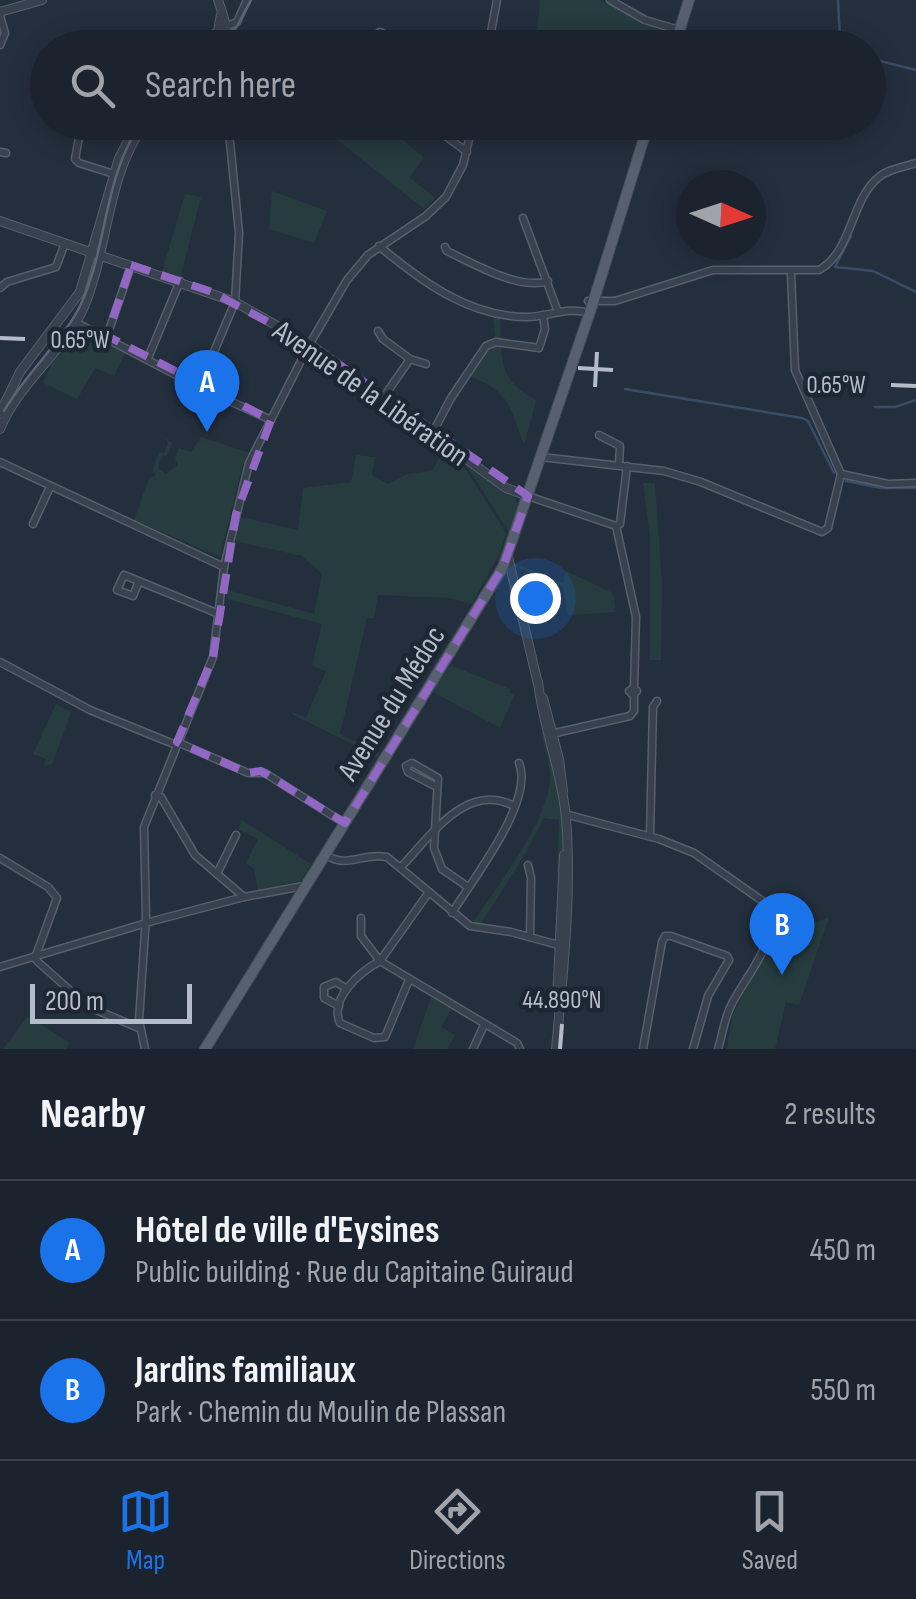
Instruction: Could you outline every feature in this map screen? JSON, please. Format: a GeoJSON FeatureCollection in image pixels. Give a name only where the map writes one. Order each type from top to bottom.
{"type":"FeatureCollection","features":[{"type":"Feature","properties":{"kind":"main road"},"geometry":{"type":"LineString","coordinates":[[679,30],[689,0]]}},
{"type":"Feature","properties":{"kind":"main road","name":"Avenue du Médoc"},"geometry":{"type":"LineString","coordinates":[[205,1049],[502,571],[643,140]]}},
{"type":"Feature","properties":{"kind":"street"},"geometry":{"type":"LineString","coordinates":[[0,45],[5,33],[0,14],[42,0]]}},
{"type":"Feature","properties":{"kind":"street"},"geometry":{"type":"LineString","coordinates":[[227,26],[237,22],[247,0]]}},
{"type":"Feature","properties":{"kind":"street"},"geometry":{"type":"LineString","coordinates":[[491,30],[497,0]]}},
{"type":"Feature","properties":{"kind":"street"},"geometry":{"type":"LineString","coordinates":[[610,0],[646,20],[679,30]]}},
{"type":"Feature","properties":{"kind":"street"},"geometry":{"type":"LineString","coordinates":[[219,5],[226,30]]}},
{"type":"Feature","properties":{"kind":"street"},"geometry":{"type":"LineString","coordinates":[[219,5],[219,30]]}},
{"type":"Feature","properties":{"kind":"street"},"geometry":{"type":"LineString","coordinates":[[79,140],[75,159],[79,163],[114,174]]}},
{"type":"Feature","properties":{"kind":"street"},"geometry":{"type":"LineString","coordinates":[[0,429],[14,400],[76,322],[86,300],[114,174],[129,140]]}},
{"type":"Feature","properties":{"kind":"street"},"geometry":{"type":"LineString","coordinates":[[0,413],[20,372],[78,297],[134,140]]}},
{"type":"Feature","properties":{"kind":"street"},"geometry":{"type":"LineString","coordinates":[[199,387],[235,302],[239,233],[230,140]]}},
{"type":"Feature","properties":{"kind":"street"},"geometry":{"type":"LineString","coordinates":[[451,140],[467,152]]}},
{"type":"Feature","properties":{"kind":"street"},"geometry":{"type":"LineString","coordinates":[[145,1049],[140,1028],[146,923],[146,816],[213,656],[224,566],[249,464],[356,266],[446,197],[457,180],[469,140]]}},
{"type":"Feature","properties":{"kind":"street"},"geometry":{"type":"LineString","coordinates":[[380,246],[414,276],[462,303],[518,316],[558,312],[615,301],[714,270],[813,272],[825,267],[842,244],[878,177],[916,163]]}},
{"type":"Feature","properties":{"kind":"street"},"geometry":{"type":"LineString","coordinates":[[523,218],[558,312]]}},
{"type":"Feature","properties":{"kind":"street","name":"Avenue de la Libération"},"geometry":{"type":"LineString","coordinates":[[0,221],[235,302],[312,345],[506,488],[528,496]]}},
{"type":"Feature","properties":{"kind":"street"},"geometry":{"type":"LineString","coordinates":[[0,288],[7,282],[56,266],[65,242]]}},
{"type":"Feature","properties":{"kind":"street"},"geometry":{"type":"LineString","coordinates":[[444,247],[503,277],[541,284],[548,281]]}},
{"type":"Feature","properties":{"kind":"street"},"geometry":{"type":"LineString","coordinates":[[107,336],[131,265]]}},
{"type":"Feature","properties":{"kind":"street"},"geometry":{"type":"LineString","coordinates":[[540,457],[664,471],[701,482],[822,532],[828,528],[841,474],[795,370],[791,273]]}},
{"type":"Feature","properties":{"kind":"street"},"geometry":{"type":"LineString","coordinates":[[148,358],[180,281]]}},
{"type":"Feature","properties":{"kind":"street"},"geometry":{"type":"LineString","coordinates":[[432,434],[486,346],[496,342],[539,348],[546,329],[543,314]]}},
{"type":"Feature","properties":{"kind":"street"},"geometry":{"type":"LineString","coordinates":[[76,322],[107,336],[129,352],[271,420]]}},
{"type":"Feature","properties":{"kind":"street"},"geometry":{"type":"LineString","coordinates":[[378,330],[383,339],[410,359],[426,364]]}},
{"type":"Feature","properties":{"kind":"street"},"geometry":{"type":"LineString","coordinates":[[382,398],[410,359]]}},
{"type":"Feature","properties":{"kind":"street"},"geometry":{"type":"LineString","coordinates":[[599,435],[620,446],[623,466],[620,524],[616,526]]}},
{"type":"Feature","properties":{"kind":"street"},"geometry":{"type":"LineString","coordinates":[[0,462],[224,566]]}},
{"type":"Feature","properties":{"kind":"street"},"geometry":{"type":"LineString","coordinates":[[841,474],[888,484],[916,483]]}},
{"type":"Feature","properties":{"kind":"street"},"geometry":{"type":"LineString","coordinates":[[34,524],[50,486]]}},
{"type":"Feature","properties":{"kind":"street"},"geometry":{"type":"LineString","coordinates":[[528,496],[616,526]]}},
{"type":"Feature","properties":{"kind":"street"},"geometry":{"type":"LineString","coordinates":[[550,734],[630,716],[634,711],[636,617],[616,526]]}},
{"type":"Feature","properties":{"kind":"street"},"geometry":{"type":"LineString","coordinates":[[502,571],[517,596]]}},
{"type":"Feature","properties":{"kind":"street"},"geometry":{"type":"LineString","coordinates":[[502,571],[517,596],[564,779],[566,844],[556,1049]]}},
{"type":"Feature","properties":{"kind":"street"},"geometry":{"type":"LineString","coordinates":[[138,581],[219,614]]}},
{"type":"Feature","properties":{"kind":"street"},"geometry":{"type":"LineString","coordinates":[[0,662],[90,710],[248,773],[265,773],[344,823]]}},
{"type":"Feature","properties":{"kind":"street"},"geometry":{"type":"LineString","coordinates":[[650,836],[653,707],[657,701]]}},
{"type":"Feature","properties":{"kind":"street"},"geometry":{"type":"LineString","coordinates":[[438,788],[408,772],[406,766],[412,763],[437,776],[438,788],[434,844],[439,863],[446,874],[468,887]]}},
{"type":"Feature","properties":{"kind":"street"},"geometry":{"type":"LineString","coordinates":[[452,913],[522,792],[520,763]]}},
{"type":"Feature","properties":{"kind":"street"},"geometry":{"type":"LineString","coordinates":[[155,794],[161,797],[196,855],[244,897]]}},
{"type":"Feature","properties":{"kind":"street"},"geometry":{"type":"LineString","coordinates":[[401,867],[448,816],[466,805],[497,800],[514,806]]}},
{"type":"Feature","properties":{"kind":"street"},"geometry":{"type":"LineString","coordinates":[[566,814],[650,836],[694,854],[761,900],[769,915],[764,948],[729,1009],[718,1049]]}},
{"type":"Feature","properties":{"kind":"street"},"geometry":{"type":"LineString","coordinates":[[217,874],[236,835]]}},
{"type":"Feature","properties":{"kind":"street"},"geometry":{"type":"LineString","coordinates":[[325,854],[341,862],[379,855],[401,867],[472,928],[561,946]]}},
{"type":"Feature","properties":{"kind":"street"},"geometry":{"type":"LineString","coordinates":[[0,858],[48,887],[56,898],[35,958]]}},
{"type":"Feature","properties":{"kind":"street"},"geometry":{"type":"LineString","coordinates":[[528,865],[530,937]]}},
{"type":"Feature","properties":{"kind":"street"},"geometry":{"type":"LineString","coordinates":[[0,967],[146,923],[304,886]]}},
{"type":"Feature","properties":{"kind":"street"},"geometry":{"type":"LineString","coordinates":[[410,980],[388,1034],[381,1039],[340,1023],[336,1016],[348,989],[361,973],[380,961],[429,892]]}},
{"type":"Feature","properties":{"kind":"street"},"geometry":{"type":"LineString","coordinates":[[362,918],[361,936],[380,961],[517,1043],[520,1049]]}},
{"type":"Feature","properties":{"kind":"street"},"geometry":{"type":"LineString","coordinates":[[643,1049],[662,942],[670,936],[728,956],[729,960],[708,996],[693,1049]]}},
{"type":"Feature","properties":{"kind":"street"},"geometry":{"type":"LineString","coordinates":[[35,958],[89,1007],[140,1028]]}},
{"type":"Feature","properties":{"kind":"street"},"geometry":{"type":"LineString","coordinates":[[339,1006],[324,998],[324,987],[333,982],[348,989]]}},
{"type":"Feature","properties":{"kind":"street"},"geometry":{"type":"LineString","coordinates":[[473,1049],[484,1025]]}},
{"type":"Feature","properties":{"kind":"highlighted area"},"geometry":{"type":"Polygon","coordinates":[[[131,265],[212,292],[311,345],[528,496],[503,567],[345,823],[261,771],[248,773],[177,742],[213,657],[236,514],[271,420],[107,336],[131,265]]]}},
{"type":"Feature","properties":{"kind":"green space"},"geometry":{"type":"Polygon","coordinates":[[[540,0],[600,0],[665,30],[538,30],[540,0]]]}},
{"type":"Feature","properties":{"kind":"green space"},"geometry":{"type":"Polygon","coordinates":[[[338,140],[402,140],[424,158],[409,177],[435,198],[424,209],[338,140]]]}},
{"type":"Feature","properties":{"kind":"green space"},"geometry":{"type":"Polygon","coordinates":[[[272,191],[327,211],[314,243],[269,229],[272,191]]]}},
{"type":"Feature","properties":{"kind":"green space"},"geometry":{"type":"Polygon","coordinates":[[[185,194],[201,197],[180,278],[162,272],[185,194]]]}},
{"type":"Feature","properties":{"kind":"green space"},"geometry":{"type":"Polygon","coordinates":[[[493,317],[500,318],[502,356],[508,376],[536,400],[524,445],[507,402],[494,388],[470,376],[495,336],[493,317]]]}},
{"type":"Feature","properties":{"kind":"green space"},"geometry":{"type":"Polygon","coordinates":[[[74,331],[125,353],[114,376],[95,368],[77,399],[43,383],[57,352],[74,331]]]}},
{"type":"Feature","properties":{"kind":"green space"},"geometry":{"type":"Polygon","coordinates":[[[201,437],[249,453],[220,557],[134,520],[150,476],[156,473],[152,471],[159,452],[164,453],[168,443],[165,438],[172,443],[167,456],[161,456],[158,468],[166,474],[178,465],[175,459],[179,448],[191,452],[201,437]]]}},
{"type":"Feature","properties":{"kind":"green space"},"geometry":{"type":"Polygon","coordinates":[[[443,450],[461,462],[506,533],[500,553],[472,604],[449,598],[378,595],[374,618],[367,618],[340,734],[380,753],[378,757],[292,714],[306,717],[326,671],[312,666],[322,624],[227,599],[228,590],[314,614],[322,574],[302,556],[235,541],[240,517],[298,530],[303,488],[351,482],[356,455],[375,457],[372,475],[388,484],[407,474],[432,471],[443,450]]]}},
{"type":"Feature","properties":{"kind":"green space"},"geometry":{"type":"Polygon","coordinates":[[[464,462],[515,497],[518,505],[510,533],[464,462]]]}},
{"type":"Feature","properties":{"kind":"green space"},"geometry":{"type":"Polygon","coordinates":[[[643,483],[655,483],[662,584],[661,660],[650,660],[650,537],[643,483]]]}},
{"type":"Feature","properties":{"kind":"green space"},"geometry":{"type":"Polygon","coordinates":[[[512,562],[563,583],[566,571],[613,593],[616,612],[568,615],[563,587],[511,565],[512,562]]]}},
{"type":"Feature","properties":{"kind":"green space"},"geometry":{"type":"Polygon","coordinates":[[[450,665],[515,694],[500,728],[433,692],[450,665]]]}},
{"type":"Feature","properties":{"kind":"green space"},"geometry":{"type":"Polygon","coordinates":[[[56,704],[71,712],[52,764],[44,766],[46,759],[33,754],[56,704]]]}},
{"type":"Feature","properties":{"kind":"green space"},"geometry":{"type":"Polygon","coordinates":[[[544,732],[564,821],[557,874],[559,820],[544,818],[480,925],[472,924],[531,834],[547,796],[550,779],[541,733],[544,732]]]}},
{"type":"Feature","properties":{"kind":"green space"},"geometry":{"type":"Polygon","coordinates":[[[242,820],[311,864],[301,881],[258,890],[254,869],[246,863],[258,839],[238,829],[242,820]]]}},
{"type":"Feature","properties":{"kind":"green space"},"geometry":{"type":"Polygon","coordinates":[[[829,917],[799,1005],[786,1002],[775,1049],[727,1049],[732,1016],[774,935],[783,937],[829,917]]]}},
{"type":"Feature","properties":{"kind":"green space"},"geometry":{"type":"Polygon","coordinates":[[[431,997],[451,1009],[441,1027],[455,1035],[447,1049],[413,1049],[431,997]]]}},
{"type":"Feature","properties":{"kind":"green space"},"geometry":{"type":"Polygon","coordinates":[[[28,1016],[70,1043],[66,1049],[3,1049],[28,1016]]]}},
{"type":"Feature","properties":{"kind":"waterway"},"geometry":{"type":"LineString","coordinates":[[838,0],[840,30]]}},
{"type":"Feature","properties":{"kind":"waterway"},"geometry":{"type":"LineString","coordinates":[[886,62],[916,70]]}},
{"type":"Feature","properties":{"kind":"waterway"},"geometry":{"type":"LineString","coordinates":[[851,236],[835,267],[873,271],[916,292]]}},
{"type":"Feature","properties":{"kind":"waterway"},"geometry":{"type":"LineString","coordinates":[[625,389],[802,418],[808,421],[834,473]]}},
{"type":"Feature","properties":{"kind":"waterway"},"geometry":{"type":"LineString","coordinates":[[875,407],[895,407],[916,400]]}},
{"type":"Feature","properties":{"kind":"waterway"},"geometry":{"type":"LineString","coordinates":[[846,481],[881,488],[916,488]]}},
{"type":"Feature","properties":{"kind":"tram line"},"geometry":{"type":"LineString","coordinates":[[233,30],[251,0]]}},
{"type":"Feature","properties":{"kind":"tram line"},"geometry":{"type":"LineString","coordinates":[[4,411],[81,304],[113,188],[131,140]]}},
{"type":"Feature","properties":{"kind":"place","name":"Hôtel de ville d'Eysines"},"geometry":{"type":"Point","coordinates":[207,432]}},
{"type":"Feature","properties":{"kind":"place","name":"Jardins familiaux"},"geometry":{"type":"Point","coordinates":[782,975]}}]}
